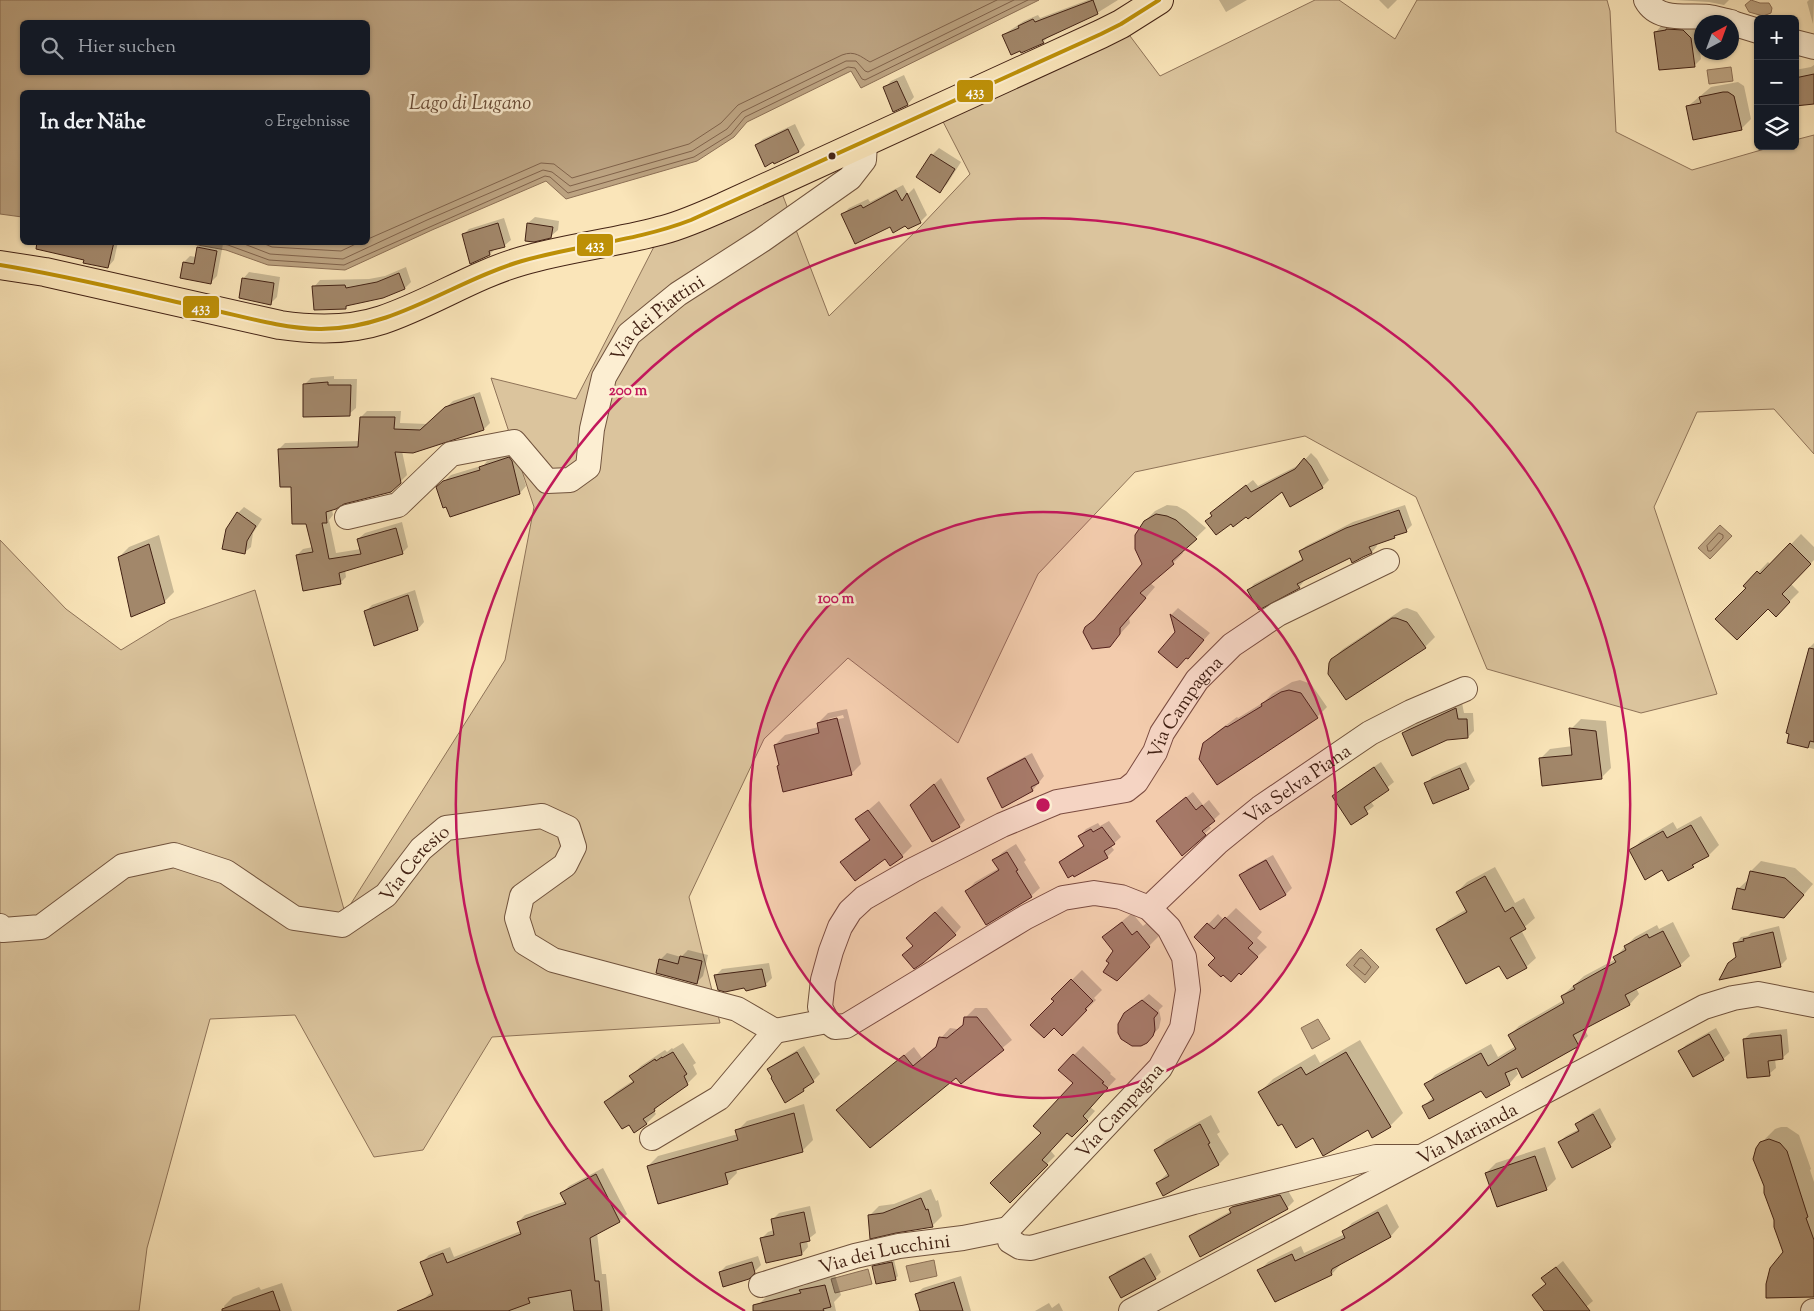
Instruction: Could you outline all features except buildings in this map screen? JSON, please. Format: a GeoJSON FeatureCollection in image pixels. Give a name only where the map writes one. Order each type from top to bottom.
{"type":"FeatureCollection","features":[{"type":"Feature","properties":{"kind":"main road"},"geometry":{"type":"LineString","coordinates":[[0,265],[32,269],[280,325],[305,328],[356,326],[404,311],[472,279],[520,261],[572,248],[641,236],[724,208],[1101,34],[1121,24],[1158,0]]}},
{"type":"Feature","properties":{"kind":"street"},"geometry":{"type":"LineString","coordinates":[[1646,0],[1649,6],[1662,14],[1694,16]]}},
{"type":"Feature","properties":{"kind":"street"},"geometry":{"type":"LineString","coordinates":[[1739,25],[1754,30]]}},
{"type":"Feature","properties":{"kind":"street"},"geometry":{"type":"LineString","coordinates":[[1799,43],[1814,47]]}},
{"type":"Feature","properties":{"kind":"street","name":"Via dei Piattini"},"geometry":{"type":"LineString","coordinates":[[347,516],[398,505],[451,454],[514,442],[548,481],[570,480],[588,467],[592,430],[604,377],[630,334],[678,294],[762,240],[850,178],[864,160],[865,143]]}},
{"type":"Feature","properties":{"kind":"street","name":"Via Campagna"},"geometry":{"type":"LineString","coordinates":[[1008,1230],[1160,1068],[1182,1028],[1188,990],[1184,957],[1169,928],[1149,908],[1121,897],[1094,894],[1063,898],[1026,917],[846,1026],[835,1027],[827,1021],[820,1007],[823,980],[840,926],[850,911],[864,898],[913,870],[1002,825],[1057,802],[1126,790],[1136,782],[1155,752],[1162,733],[1197,680],[1232,645],[1278,614],[1387,561]]}},
{"type":"Feature","properties":{"kind":"street","name":"Via Selva Piana"},"geometry":{"type":"LineString","coordinates":[[1149,908],[1217,843],[1260,808],[1370,733],[1411,712],[1465,689]]}},
{"type":"Feature","properties":{"kind":"street","name":"Via Ceresio"},"geometry":{"type":"LineString","coordinates":[[0,926],[3,930],[41,927],[123,866],[174,855],[226,872],[294,918],[342,925],[386,895],[421,849],[446,828],[542,816],[568,828],[574,847],[565,865],[522,896],[517,918],[525,943],[554,960],[737,1009],[775,1031]]}},
{"type":"Feature","properties":{"kind":"street","name":"Via Marianda"},"geometry":{"type":"LineString","coordinates":[[1131,1311],[1704,1007],[1733,998],[1758,994],[1814,1005]]}},
{"type":"Feature","properties":{"kind":"street","name":"Via Campagna"},"geometry":{"type":"LineString","coordinates":[[775,1031],[827,1021]]}},
{"type":"Feature","properties":{"kind":"street"},"geometry":{"type":"LineString","coordinates":[[652,1138],[719,1098],[775,1031]]}},
{"type":"Feature","properties":{"kind":"street"},"geometry":{"type":"LineString","coordinates":[[1008,1230],[1010,1242],[1020,1247],[1031,1248],[1194,1202],[1376,1157],[1421,1157]]}},
{"type":"Feature","properties":{"kind":"street","name":"Via dei Lucchini"},"geometry":{"type":"LineString","coordinates":[[761,1285],[864,1254],[899,1246],[1008,1230]]}},
{"type":"Feature","properties":{"kind":"shaded area"},"geometry":{"type":"Polygon","coordinates":[[[1315,0],[1339,0],[1395,39],[1417,0],[1607,0],[1610,11],[1616,132],[1692,170],[1761,150],[1799,150],[1799,139],[1814,135],[1814,454],[1774,409],[1697,412],[1654,507],[1717,694],[1641,713],[1487,669],[1416,497],[1305,436],[1135,472],[1038,574],[958,743],[848,658],[764,739],[689,897],[720,1023],[492,1037],[423,1150],[374,1157],[295,1015],[210,1019],[147,1248],[139,1311],[0,1311],[0,540],[66,609],[121,650],[170,620],[255,590],[345,913],[505,660],[534,507],[491,378],[576,399],[662,231],[778,183],[829,316],[920,227],[970,174],[937,110],[1121,24],[1160,76],[1315,0]]]}},
{"type":"Feature","properties":{"kind":"water","name":"Lago di Lugano"},"geometry":{"type":"Polygon","coordinates":[[[0,0],[1039,0],[861,88],[851,71],[747,122],[734,137],[697,161],[566,199],[546,181],[345,270],[268,265],[226,250],[197,245],[370,245],[370,90],[20,90],[20,217],[0,214],[0,0]]]}},
{"type":"Feature","properties":{"kind":"water"},"geometry":{"type":"Polygon","coordinates":[[[1751,0],[1769,3],[1772,8],[1771,13],[1760,15],[1749,12],[1745,5],[1751,0]]]}},
{"type":"Feature","properties":{"kind":"water"},"geometry":{"type":"Polygon","coordinates":[[[1731,67],[1733,81],[1709,84],[1707,70],[1731,67]]]}},
{"type":"Feature","properties":{"kind":"water"},"geometry":{"type":"Polygon","coordinates":[[[1720,525],[1732,536],[1710,559],[1698,548],[1720,525]]]}},
{"type":"Feature","properties":{"kind":"water"},"geometry":{"type":"Polygon","coordinates":[[[1361,949],[1379,967],[1365,983],[1346,965],[1361,949]]]}},
{"type":"Feature","properties":{"kind":"water"},"geometry":{"type":"Polygon","coordinates":[[[1318,1019],[1330,1039],[1312,1049],[1301,1028],[1318,1019]]]}},
{"type":"Feature","properties":{"kind":"water"},"geometry":{"type":"Polygon","coordinates":[[[934,1260],[937,1276],[910,1282],[906,1266],[934,1260]]]}},
{"type":"Feature","properties":{"kind":"water"},"geometry":{"type":"Polygon","coordinates":[[[868,1269],[872,1284],[835,1293],[831,1279],[868,1269]]]}},
{"type":"Feature","properties":{"kind":"transit line","name":"433"},"geometry":{"type":"LineString","coordinates":[[0,265],[77,279],[290,326],[319,329],[373,322],[522,261],[650,233],[691,220],[1101,34],[1159,0]]}}]}
